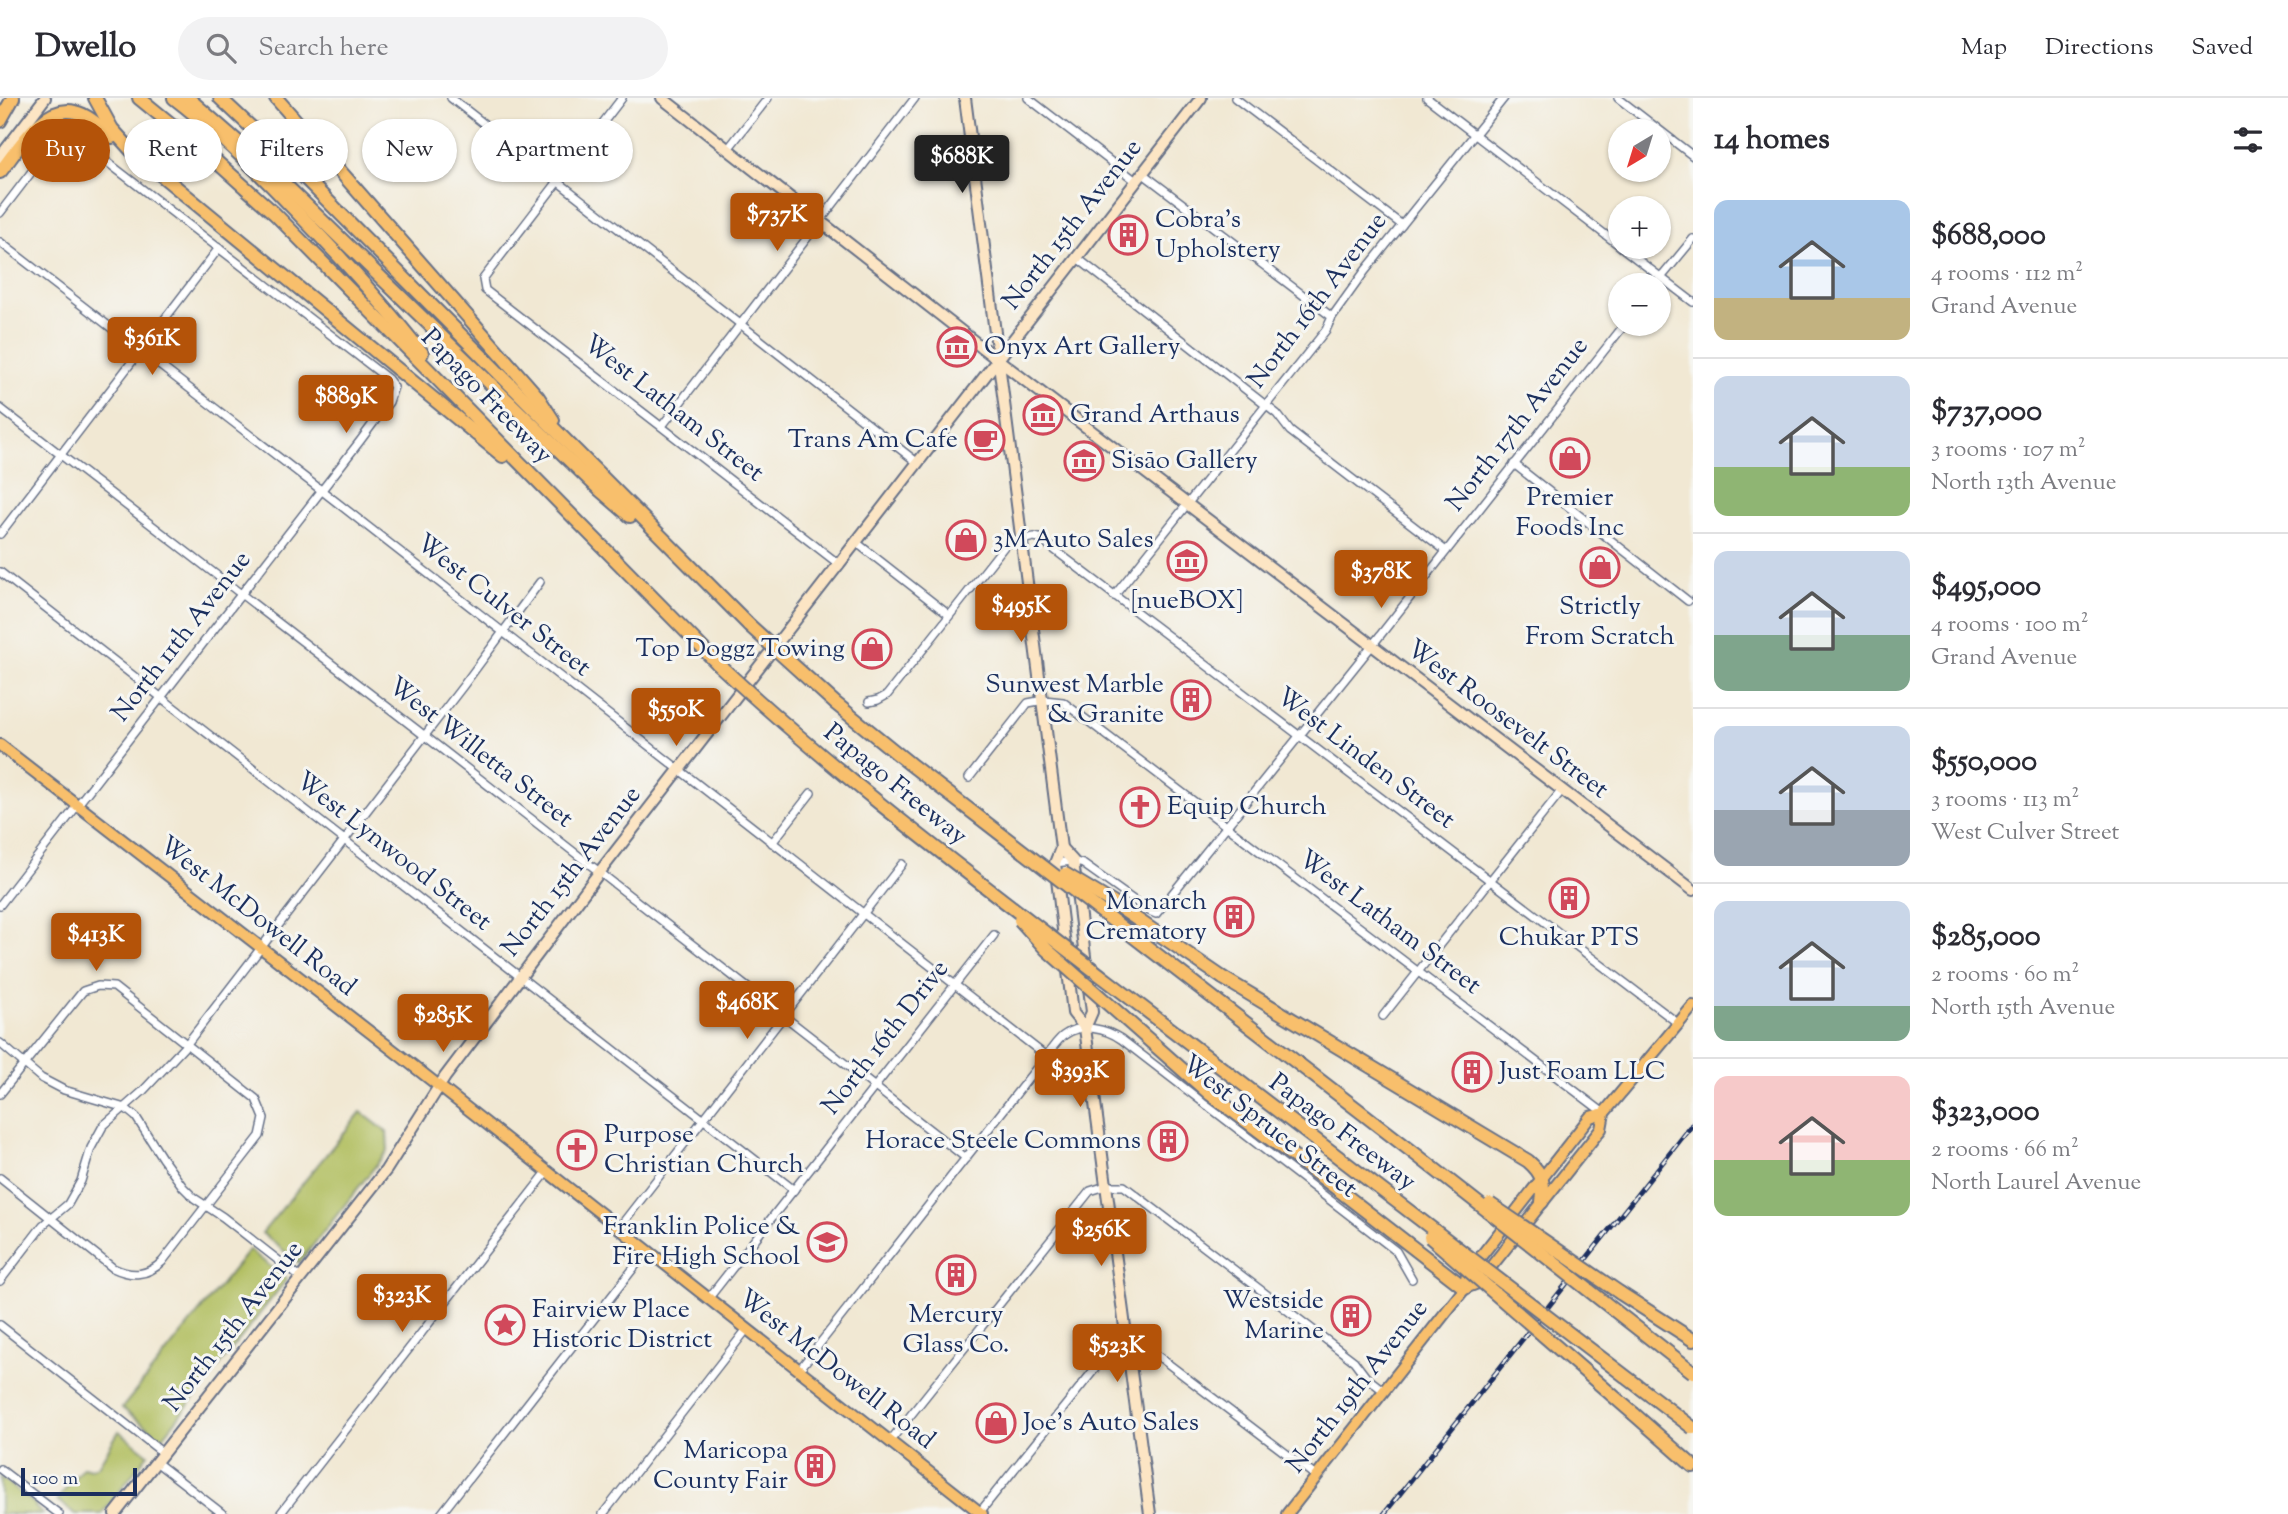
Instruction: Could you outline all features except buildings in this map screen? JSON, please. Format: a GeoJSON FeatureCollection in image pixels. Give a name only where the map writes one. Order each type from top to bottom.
{"type":"FeatureCollection","features":[{"type":"Feature","properties":{"kind":"highway"},"geometry":{"type":"LineString","coordinates":[[0,123],[13,98]]}},
{"type":"Feature","properties":{"kind":"highway"},"geometry":{"type":"LineString","coordinates":[[95,98],[111,129],[124,143]]}},
{"type":"Feature","properties":{"kind":"highway","name":"Papago Freeway"},"geometry":{"type":"LineString","coordinates":[[139,98],[275,214],[718,664],[841,773],[1350,1168],[1693,1428]]}},
{"type":"Feature","properties":{"kind":"highway"},"geometry":{"type":"LineString","coordinates":[[174,98],[253,166],[358,275],[462,404]]}},
{"type":"Feature","properties":{"kind":"highway"},"geometry":{"type":"LineString","coordinates":[[188,98],[270,170],[600,490],[694,571]]}},
{"type":"Feature","properties":{"kind":"highway","name":"Papago Freeway"},"geometry":{"type":"LineString","coordinates":[[220,98],[304,177],[749,625],[872,733],[1693,1372]]}},
{"type":"Feature","properties":{"kind":"highway"},"geometry":{"type":"LineString","coordinates":[[276,98],[538,397],[564,439]]}},
{"type":"Feature","properties":{"kind":"highway"},"geometry":{"type":"LineString","coordinates":[[0,172],[41,122],[62,111],[83,115],[124,145]]}},
{"type":"Feature","properties":{"kind":"highway"},"geometry":{"type":"LineString","coordinates":[[170,182],[553,498]]}},
{"type":"Feature","properties":{"kind":"highway"},"geometry":{"type":"LineString","coordinates":[[1016,845],[1113,903],[1216,975],[1528,1161],[1542,1176],[1545,1185],[1542,1202]]}},
{"type":"Feature","properties":{"kind":"highway"},"geometry":{"type":"LineString","coordinates":[[996,895],[1046,949],[1210,1094],[1465,1289]]}},
{"type":"Feature","properties":{"kind":"highway"},"geometry":{"type":"LineString","coordinates":[[1415,1153],[1665,1323],[1693,1339]]}},
{"type":"Feature","properties":{"kind":"highway"},"geometry":{"type":"LineString","coordinates":[[1350,1168],[1693,1466]]}},
{"type":"Feature","properties":{"kind":"highway"},"geometry":{"type":"LineString","coordinates":[[1634,1414],[1693,1457]]}},
{"type":"Feature","properties":{"kind":"main road","name":"West McDowell Road"},"geometry":{"type":"LineString","coordinates":[[0,745],[981,1513]]}},
{"type":"Feature","properties":{"kind":"main road","name":"North 19th Avenue"},"geometry":{"type":"LineString","coordinates":[[1287,1514],[1465,1289],[1478,1283],[1601,1129],[1604,1113],[1693,1006]]}},
{"type":"Feature","properties":{"kind":"main road","name":"North 19th Avenue"},"geometry":{"type":"LineString","coordinates":[[1465,1289],[1467,1274],[1542,1176],[1590,1117],[1604,1113]]}},
{"type":"Feature","properties":{"kind":"street"},"geometry":{"type":"LineString","coordinates":[[0,123],[21,98]]}},
{"type":"Feature","properties":{"kind":"street"},"geometry":{"type":"LineString","coordinates":[[0,157],[45,98]]}},
{"type":"Feature","properties":{"kind":"street"},"geometry":{"type":"LineString","coordinates":[[452,98],[479,119]]}},
{"type":"Feature","properties":{"kind":"street"},"geometry":{"type":"LineString","coordinates":[[606,119],[622,98]]}},
{"type":"Feature","properties":{"kind":"street","name":"West Roosevelt Street"},"geometry":{"type":"LineString","coordinates":[[662,98],[1693,890]]}},
{"type":"Feature","properties":{"kind":"street"},"geometry":{"type":"LineString","coordinates":[[728,149],[768,98]]}},
{"type":"Feature","properties":{"kind":"street"},"geometry":{"type":"LineString","coordinates":[[662,426],[915,98]]}},
{"type":"Feature","properties":{"kind":"street"},"geometry":{"type":"LineString","coordinates":[[965,98],[1044,700],[1061,848],[1055,863],[1073,1013],[1085,1028],[1150,1514]]}},
{"type":"Feature","properties":{"kind":"street"},"geometry":{"type":"LineString","coordinates":[[1028,98],[1332,317]]}},
{"type":"Feature","properties":{"kind":"street","name":"North 15th Avenue"},"geometry":{"type":"LineString","coordinates":[[115,1514],[386,1170],[439,1087],[599,873],[1201,98]]}},
{"type":"Feature","properties":{"kind":"street"},"geometry":{"type":"LineString","coordinates":[[1235,98],[1402,225]]}},
{"type":"Feature","properties":{"kind":"street"},"geometry":{"type":"LineString","coordinates":[[1427,98],[1608,236]]}},
{"type":"Feature","properties":{"kind":"street","name":"North 16th Avenue"},"geometry":{"type":"LineString","coordinates":[[1114,596],[1326,330],[1332,317],[1402,225],[1504,98]]}},
{"type":"Feature","properties":{"kind":"street"},"geometry":{"type":"LineString","coordinates":[[1618,98],[1693,156]]}},
{"type":"Feature","properties":{"kind":"street"},"geometry":{"type":"LineString","coordinates":[[0,213],[58,136],[65,132],[219,248],[0,534]]}},
{"type":"Feature","properties":{"kind":"street","name":"West Latham Street"},"geometry":{"type":"LineString","coordinates":[[558,182],[483,279],[485,290],[840,565]]}},
{"type":"Feature","properties":{"kind":"street"},"geometry":{"type":"LineString","coordinates":[[560,182],[918,463]]}},
{"type":"Feature","properties":{"kind":"street"},"geometry":{"type":"LineString","coordinates":[[1666,273],[1693,239]]}},
{"type":"Feature","properties":{"kind":"street","name":"West Culver Street"},"geometry":{"type":"LineString","coordinates":[[0,242],[1046,1056]]}},
{"type":"Feature","properties":{"kind":"street","name":"North 11th Avenue"},"geometry":{"type":"LineString","coordinates":[[0,905],[389,402],[393,392],[388,379],[219,248]]}},
{"type":"Feature","properties":{"kind":"street"},"geometry":{"type":"LineString","coordinates":[[1076,257],[1278,414],[1290,431],[1446,551]]}},
{"type":"Feature","properties":{"kind":"street"},"geometry":{"type":"LineString","coordinates":[[1638,259],[1656,273]]}},
{"type":"Feature","properties":{"kind":"street"},"geometry":{"type":"LineString","coordinates":[[1671,285],[1693,302]]}},
{"type":"Feature","properties":{"kind":"street","name":"North 17th Avenue"},"geometry":{"type":"LineString","coordinates":[[1073,861],[1083,864],[1156,914],[1615,336]]}},
{"type":"Feature","properties":{"kind":"street","name":"West Willetta Street"},"geometry":{"type":"LineString","coordinates":[[0,408],[965,1158]]}},
{"type":"Feature","properties":{"kind":"street"},"geometry":{"type":"LineString","coordinates":[[1514,464],[1688,601]]}},
{"type":"Feature","properties":{"kind":"street","name":"West Linden Street"},"geometry":{"type":"LineString","coordinates":[[1022,539],[1038,538],[1679,1024]]}},
{"type":"Feature","properties":{"kind":"street"},"geometry":{"type":"LineString","coordinates":[[869,702],[887,695],[1006,544],[1022,539]]}},
{"type":"Feature","properties":{"kind":"street"},"geometry":{"type":"LineString","coordinates":[[857,543],[949,615]]}},
{"type":"Feature","properties":{"kind":"street","name":"West Lynwood Street"},"geometry":{"type":"LineString","coordinates":[[0,572],[794,1190]]}},
{"type":"Feature","properties":{"kind":"street"},"geometry":{"type":"LineString","coordinates":[[0,1281],[43,1225],[68,1204],[81,1181],[103,1126],[125,1108],[186,1045],[425,736],[540,582]]}},
{"type":"Feature","properties":{"kind":"street"},"geometry":{"type":"LineString","coordinates":[[969,778],[1028,704],[1044,700]]}},
{"type":"Feature","properties":{"kind":"street","name":"West Latham Street"},"geometry":{"type":"LineString","coordinates":[[1044,700],[1063,702],[1604,1113]]}},
{"type":"Feature","properties":{"kind":"street"},"geometry":{"type":"LineString","coordinates":[[1383,1016],[1562,790]]}},
{"type":"Feature","properties":{"kind":"street"},"geometry":{"type":"LineString","coordinates":[[772,843],[811,793]]}},
{"type":"Feature","properties":{"kind":"street"},"geometry":{"type":"LineString","coordinates":[[799,1370],[1046,1056],[1066,1034],[1085,1028],[1092,1012],[1073,861],[1061,848]]}},
{"type":"Feature","properties":{"kind":"street"},"geometry":{"type":"LineString","coordinates":[[1055,863],[1073,861]]}},
{"type":"Feature","properties":{"kind":"street"},"geometry":{"type":"LineString","coordinates":[[618,1229],[902,864]]}},
{"type":"Feature","properties":{"kind":"street","name":"North 16th Drive"},"geometry":{"type":"LineString","coordinates":[[708,1299],[994,935]]}},
{"type":"Feature","properties":{"kind":"street"},"geometry":{"type":"LineString","coordinates":[[0,1094],[83,991],[98,986],[114,986],[256,1099],[264,1118],[260,1136],[162,1262],[151,1272],[123,1273],[113,1268],[0,1178]]}},
{"type":"Feature","properties":{"kind":"street","name":"West Spruce Street"},"geometry":{"type":"LineString","coordinates":[[1085,1028],[1110,1032],[1121,1039],[1396,1251],[1412,1279]]}},
{"type":"Feature","properties":{"kind":"street"},"geometry":{"type":"LineString","coordinates":[[0,1044],[41,1078],[64,1090],[125,1108],[136,1117],[183,1187],[301,1278]]}},
{"type":"Feature","properties":{"kind":"street"},"geometry":{"type":"LineString","coordinates":[[279,1514],[547,1172]]}},
{"type":"Feature","properties":{"kind":"street"},"geometry":{"type":"LineString","coordinates":[[890,1441],[1090,1191],[1106,1186],[1124,1186],[1354,1361],[1366,1377],[1384,1391]]}},
{"type":"Feature","properties":{"kind":"street"},"geometry":{"type":"LineString","coordinates":[[441,1514],[647,1251]]}},
{"type":"Feature","properties":{"kind":"street"},"geometry":{"type":"LineString","coordinates":[[0,1325],[160,1457],[223,1514]]}},
{"type":"Feature","properties":{"kind":"street"},"geometry":{"type":"LineString","coordinates":[[603,1514],[747,1329]]}},
{"type":"Feature","properties":{"kind":"street"},"geometry":{"type":"LineString","coordinates":[[981,1513],[1107,1355],[1128,1346],[1154,1353],[1317,1477]]}},
{"type":"Feature","properties":{"kind":"street"},"geometry":{"type":"LineString","coordinates":[[0,1469],[59,1514]]}},
{"type":"Feature","properties":{"kind":"green space"},"geometry":{"type":"Polygon","coordinates":[[[361,1112],[387,1132],[388,1150],[299,1263],[262,1233],[361,1112]]]}},
{"type":"Feature","properties":{"kind":"green space"},"geometry":{"type":"Polygon","coordinates":[[[249,1250],[287,1279],[163,1437],[159,1436],[122,1408],[249,1250]]]}},
{"type":"Feature","properties":{"kind":"green space"},"geometry":{"type":"Polygon","coordinates":[[[119,1431],[148,1454],[102,1514],[75,1514],[57,1500],[83,1467],[91,1469],[98,1466],[119,1431]]]}},
{"type":"Feature","properties":{"kind":"green space"},"geometry":{"type":"Polygon","coordinates":[[[0,1477],[36,1505],[43,1514],[0,1514],[0,1477]]]}},
{"type":"Feature","properties":{"kind":"railway"},"geometry":{"type":"LineString","coordinates":[[1384,1514],[1693,1124]]}},
{"type":"Feature","properties":{"kind":"place","name":"Cobra's Upholstery"},"geometry":{"type":"Point","coordinates":[1128,235]}},
{"type":"Feature","properties":{"kind":"place","name":"Onyx Art Gallery"},"geometry":{"type":"Point","coordinates":[957,347]}},
{"type":"Feature","properties":{"kind":"place","name":"Grand Arthaus"},"geometry":{"type":"Point","coordinates":[1043,415]}},
{"type":"Feature","properties":{"kind":"place","name":"Trans Am Cafe"},"geometry":{"type":"Point","coordinates":[985,440]}},
{"type":"Feature","properties":{"kind":"place","name":"Premier Foods Inc"},"geometry":{"type":"Point","coordinates":[1570,458]}},
{"type":"Feature","properties":{"kind":"place","name":"Sisāo Gallery"},"geometry":{"type":"Point","coordinates":[1084,461]}},
{"type":"Feature","properties":{"kind":"place","name":"3M Auto Sales"},"geometry":{"type":"Point","coordinates":[966,540]}},
{"type":"Feature","properties":{"kind":"place","name":"[nueBOX]"},"geometry":{"type":"Point","coordinates":[1187,561]}},
{"type":"Feature","properties":{"kind":"place","name":"Strictly From Scratch"},"geometry":{"type":"Point","coordinates":[1600,567]}},
{"type":"Feature","properties":{"kind":"place","name":"Top Doggz Towing"},"geometry":{"type":"Point","coordinates":[872,649]}},
{"type":"Feature","properties":{"kind":"place","name":"Sunwest Marble & Granite"},"geometry":{"type":"Point","coordinates":[1191,700]}},
{"type":"Feature","properties":{"kind":"place","name":"Equip Church"},"geometry":{"type":"Point","coordinates":[1140,807]}},
{"type":"Feature","properties":{"kind":"place","name":"Chukar PTS"},"geometry":{"type":"Point","coordinates":[1569,898]}},
{"type":"Feature","properties":{"kind":"place","name":"Monarch Crematory"},"geometry":{"type":"Point","coordinates":[1234,917]}},
{"type":"Feature","properties":{"kind":"place","name":"Just Foam LLC"},"geometry":{"type":"Point","coordinates":[1472,1072]}},
{"type":"Feature","properties":{"kind":"place","name":"Horace Steele Commons"},"geometry":{"type":"Point","coordinates":[1168,1141]}},
{"type":"Feature","properties":{"kind":"place","name":"Purpose Christian Church"},"geometry":{"type":"Point","coordinates":[577,1150]}},
{"type":"Feature","properties":{"kind":"place","name":"Franklin Police & Fire High School"},"geometry":{"type":"Point","coordinates":[827,1242]}},
{"type":"Feature","properties":{"kind":"place","name":"Mercury Glass Co."},"geometry":{"type":"Point","coordinates":[956,1275]}},
{"type":"Feature","properties":{"kind":"place","name":"Westside Marine"},"geometry":{"type":"Point","coordinates":[1351,1316]}},
{"type":"Feature","properties":{"kind":"place","name":"Fairview Place Historic District"},"geometry":{"type":"Point","coordinates":[505,1325]}},
{"type":"Feature","properties":{"kind":"place","name":"Joe's Auto Sales"},"geometry":{"type":"Point","coordinates":[996,1423]}},
{"type":"Feature","properties":{"kind":"place","name":"Maricopa County Fair"},"geometry":{"type":"Point","coordinates":[815,1466]}}]}
